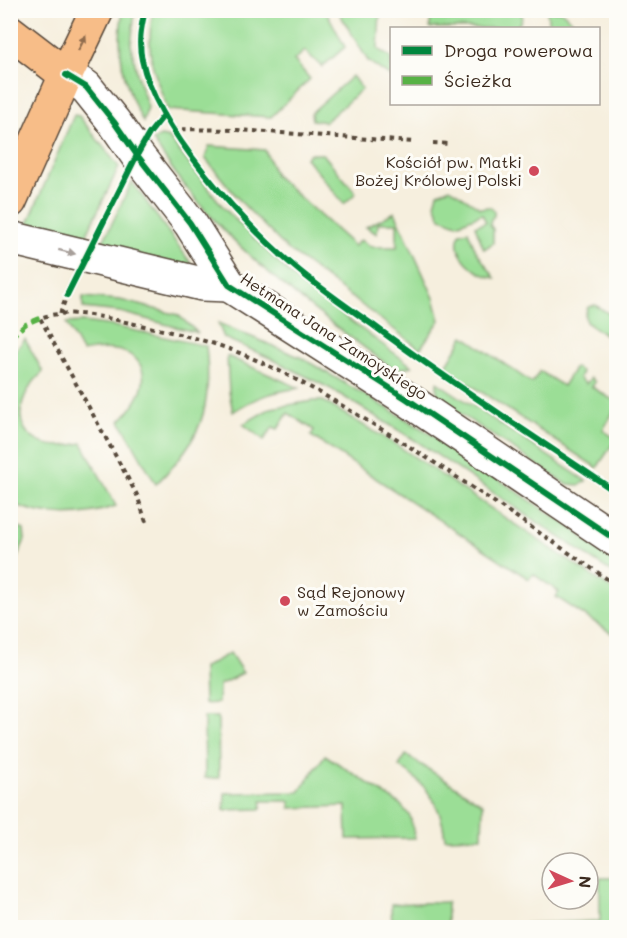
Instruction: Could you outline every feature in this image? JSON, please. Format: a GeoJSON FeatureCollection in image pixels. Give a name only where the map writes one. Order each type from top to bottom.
{"type":"FeatureCollection","features":[{"type":"Feature","properties":{"kind":"main road"},"geometry":{"type":"LineString","coordinates":[[10,201],[97,10]]}},
{"type":"Feature","properties":{"kind":"main road"},"geometry":{"type":"LineString","coordinates":[[10,32],[66,75]]}},
{"type":"Feature","properties":{"kind":"street","name":"Hetmana Jana Zamoyskiego"},"geometry":{"type":"LineString","coordinates":[[66,75],[86,87],[109,115],[190,223],[229,285],[408,399],[616,540]]}},
{"type":"Feature","properties":{"kind":"street","name":"Hetmana Jana Zamoyskiego"},"geometry":{"type":"LineString","coordinates":[[10,238],[202,284],[229,285]]}},
{"type":"Feature","properties":{"kind":"path"},"geometry":{"type":"LineString","coordinates":[[173,129],[238,129],[412,142]]}},
{"type":"Feature","properties":{"kind":"path"},"geometry":{"type":"LineString","coordinates":[[433,143],[450,144]]}},
{"type":"Feature","properties":{"kind":"path"},"geometry":{"type":"LineString","coordinates":[[60,314],[67,295]]}},
{"type":"Feature","properties":{"kind":"path"},"geometry":{"type":"LineString","coordinates":[[146,522],[137,495],[40,318],[60,314],[114,320],[185,336],[232,350],[267,366],[324,394],[424,455],[616,585]]}},
{"type":"Feature","properties":{"kind":"green space"},"geometry":{"type":"Polygon","coordinates":[[[431,10],[523,11],[517,27],[430,27],[431,10]]]}},
{"type":"Feature","properties":{"kind":"green space"},"geometry":{"type":"Polygon","coordinates":[[[123,11],[135,11],[131,45],[139,82],[148,107],[143,122],[126,82],[123,68],[120,40],[123,11]]]}},
{"type":"Feature","properties":{"kind":"green space"},"geometry":{"type":"Polygon","coordinates":[[[153,11],[326,11],[345,47],[322,67],[305,51],[294,60],[310,79],[271,117],[168,110],[158,84],[150,50],[153,11]]]}},
{"type":"Feature","properties":{"kind":"green space"},"geometry":{"type":"Polygon","coordinates":[[[338,11],[380,11],[378,49],[390,57],[390,76],[368,61],[338,11]]]}},
{"type":"Feature","properties":{"kind":"green space"},"geometry":{"type":"Polygon","coordinates":[[[547,11],[561,11],[579,27],[549,27],[547,11]]]}},
{"type":"Feature","properties":{"kind":"green space"},"geometry":{"type":"Polygon","coordinates":[[[352,76],[362,89],[325,122],[312,120],[311,113],[352,76]]]}},
{"type":"Feature","properties":{"kind":"green space"},"geometry":{"type":"Polygon","coordinates":[[[74,115],[79,116],[119,167],[82,244],[26,228],[74,115]]]}},
{"type":"Feature","properties":{"kind":"green space"},"geometry":{"type":"Polygon","coordinates":[[[161,136],[169,138],[224,208],[300,284],[412,366],[392,368],[261,266],[203,208],[177,175],[153,140],[161,136]]]}},
{"type":"Feature","properties":{"kind":"green space"},"geometry":{"type":"Polygon","coordinates":[[[209,146],[265,150],[275,175],[354,246],[360,240],[372,247],[397,247],[397,223],[378,223],[377,234],[366,227],[395,212],[434,298],[440,320],[420,349],[286,248],[241,202],[205,158],[209,146]]]}},
{"type":"Feature","properties":{"kind":"green space"},"geometry":{"type":"Polygon","coordinates":[[[309,154],[323,154],[356,193],[344,204],[306,158],[309,154]]]}},
{"type":"Feature","properties":{"kind":"green space"},"geometry":{"type":"Polygon","coordinates":[[[132,182],[196,270],[100,248],[132,182]]]}},
{"type":"Feature","properties":{"kind":"green space"},"geometry":{"type":"Polygon","coordinates":[[[450,188],[480,208],[490,207],[494,211],[490,225],[493,229],[493,243],[484,249],[475,226],[486,222],[482,214],[457,224],[441,218],[435,204],[438,193],[450,188]]]}},
{"type":"Feature","properties":{"kind":"green space"},"geometry":{"type":"Polygon","coordinates":[[[468,231],[476,251],[495,278],[480,273],[462,256],[458,241],[460,233],[468,231]]]}},
{"type":"Feature","properties":{"kind":"green space"},"geometry":{"type":"Polygon","coordinates":[[[83,297],[120,300],[178,315],[198,333],[120,312],[83,308],[83,297]]]}},
{"type":"Feature","properties":{"kind":"green space"},"geometry":{"type":"Polygon","coordinates":[[[595,305],[616,318],[616,342],[586,322],[585,315],[588,307],[595,305]]]}},
{"type":"Feature","properties":{"kind":"green space"},"geometry":{"type":"Polygon","coordinates":[[[83,322],[113,326],[206,346],[207,388],[201,422],[184,453],[156,484],[120,421],[134,405],[141,390],[143,377],[140,365],[132,356],[120,351],[103,349],[82,352],[66,323],[83,322]]]}},
{"type":"Feature","properties":{"kind":"green space"},"geometry":{"type":"Polygon","coordinates":[[[218,323],[302,358],[426,431],[573,529],[616,565],[616,575],[416,441],[331,389],[224,338],[218,323]]]}},
{"type":"Feature","properties":{"kind":"green space"},"geometry":{"type":"Polygon","coordinates":[[[464,336],[532,383],[540,371],[563,386],[575,367],[582,372],[579,378],[586,384],[591,378],[595,382],[592,387],[616,402],[616,407],[603,430],[616,439],[597,468],[445,368],[464,336]]]}},
{"type":"Feature","properties":{"kind":"green space"},"geometry":{"type":"Polygon","coordinates":[[[25,339],[43,372],[30,387],[23,402],[21,416],[24,428],[32,438],[45,444],[62,446],[82,443],[116,506],[90,513],[63,515],[24,508],[11,503],[11,356],[25,339]]]}},
{"type":"Feature","properties":{"kind":"green space"},"geometry":{"type":"Polygon","coordinates":[[[227,356],[299,388],[264,396],[233,412],[229,392],[227,356]]]}},
{"type":"Feature","properties":{"kind":"green space"},"geometry":{"type":"Polygon","coordinates":[[[437,382],[586,481],[580,485],[566,484],[441,401],[437,395],[437,382]]]}},
{"type":"Feature","properties":{"kind":"green space"},"geometry":{"type":"Polygon","coordinates":[[[323,401],[395,444],[616,592],[616,636],[556,597],[559,592],[533,574],[529,579],[311,436],[314,430],[288,413],[278,429],[273,427],[264,440],[243,424],[271,408],[323,401]]]}},
{"type":"Feature","properties":{"kind":"green space"},"geometry":{"type":"Polygon","coordinates":[[[10,523],[24,530],[25,540],[17,558],[16,579],[11,579],[10,523]]]}},
{"type":"Feature","properties":{"kind":"green space"},"geometry":{"type":"Polygon","coordinates":[[[230,653],[243,673],[219,685],[218,703],[204,704],[203,668],[230,653]]]}},
{"type":"Feature","properties":{"kind":"green space"},"geometry":{"type":"Polygon","coordinates":[[[204,717],[218,717],[219,778],[205,778],[204,717]]]}},
{"type":"Feature","properties":{"kind":"green space"},"geometry":{"type":"Polygon","coordinates":[[[325,755],[400,804],[410,816],[415,838],[347,839],[346,806],[290,808],[290,801],[262,801],[261,809],[224,810],[225,793],[299,792],[325,755]]]}},
{"type":"Feature","properties":{"kind":"green space"},"geometry":{"type":"Polygon","coordinates":[[[406,755],[483,804],[482,837],[445,838],[440,815],[431,796],[417,780],[399,766],[406,755]]]}},
{"type":"Feature","properties":{"kind":"green space"},"geometry":{"type":"Polygon","coordinates":[[[600,878],[616,878],[616,927],[488,927],[488,925],[600,921],[600,878]]]}},
{"type":"Feature","properties":{"kind":"green space"},"geometry":{"type":"Polygon","coordinates":[[[447,902],[447,927],[392,927],[391,904],[447,902]]]}},
{"type":"Feature","properties":{"kind":"marked path"},"geometry":{"type":"LineString","coordinates":[[10,338],[26,324],[40,318]]}},
{"type":"Feature","properties":{"kind":"cycle path"},"geometry":{"type":"LineString","coordinates":[[145,10],[140,47],[150,87],[183,144],[204,173],[252,226],[296,268],[334,298],[463,389],[616,492]]}},
{"type":"Feature","properties":{"kind":"cycle path"},"geometry":{"type":"LineString","coordinates":[[66,75],[86,87],[114,122],[190,223],[229,285],[407,399],[616,540]]}},
{"type":"Feature","properties":{"kind":"cycle path"},"geometry":{"type":"LineString","coordinates":[[67,295],[137,155],[149,134],[164,115]]}},
{"type":"Feature","properties":{"kind":"place","name":"Kościół pw. Matki Bożej Królowej Polski"},"geometry":{"type":"Point","coordinates":[534,171]}},
{"type":"Feature","properties":{"kind":"place","name":"Sąd Rejonowy w Zamościu"},"geometry":{"type":"Point","coordinates":[285,601]}}]}
